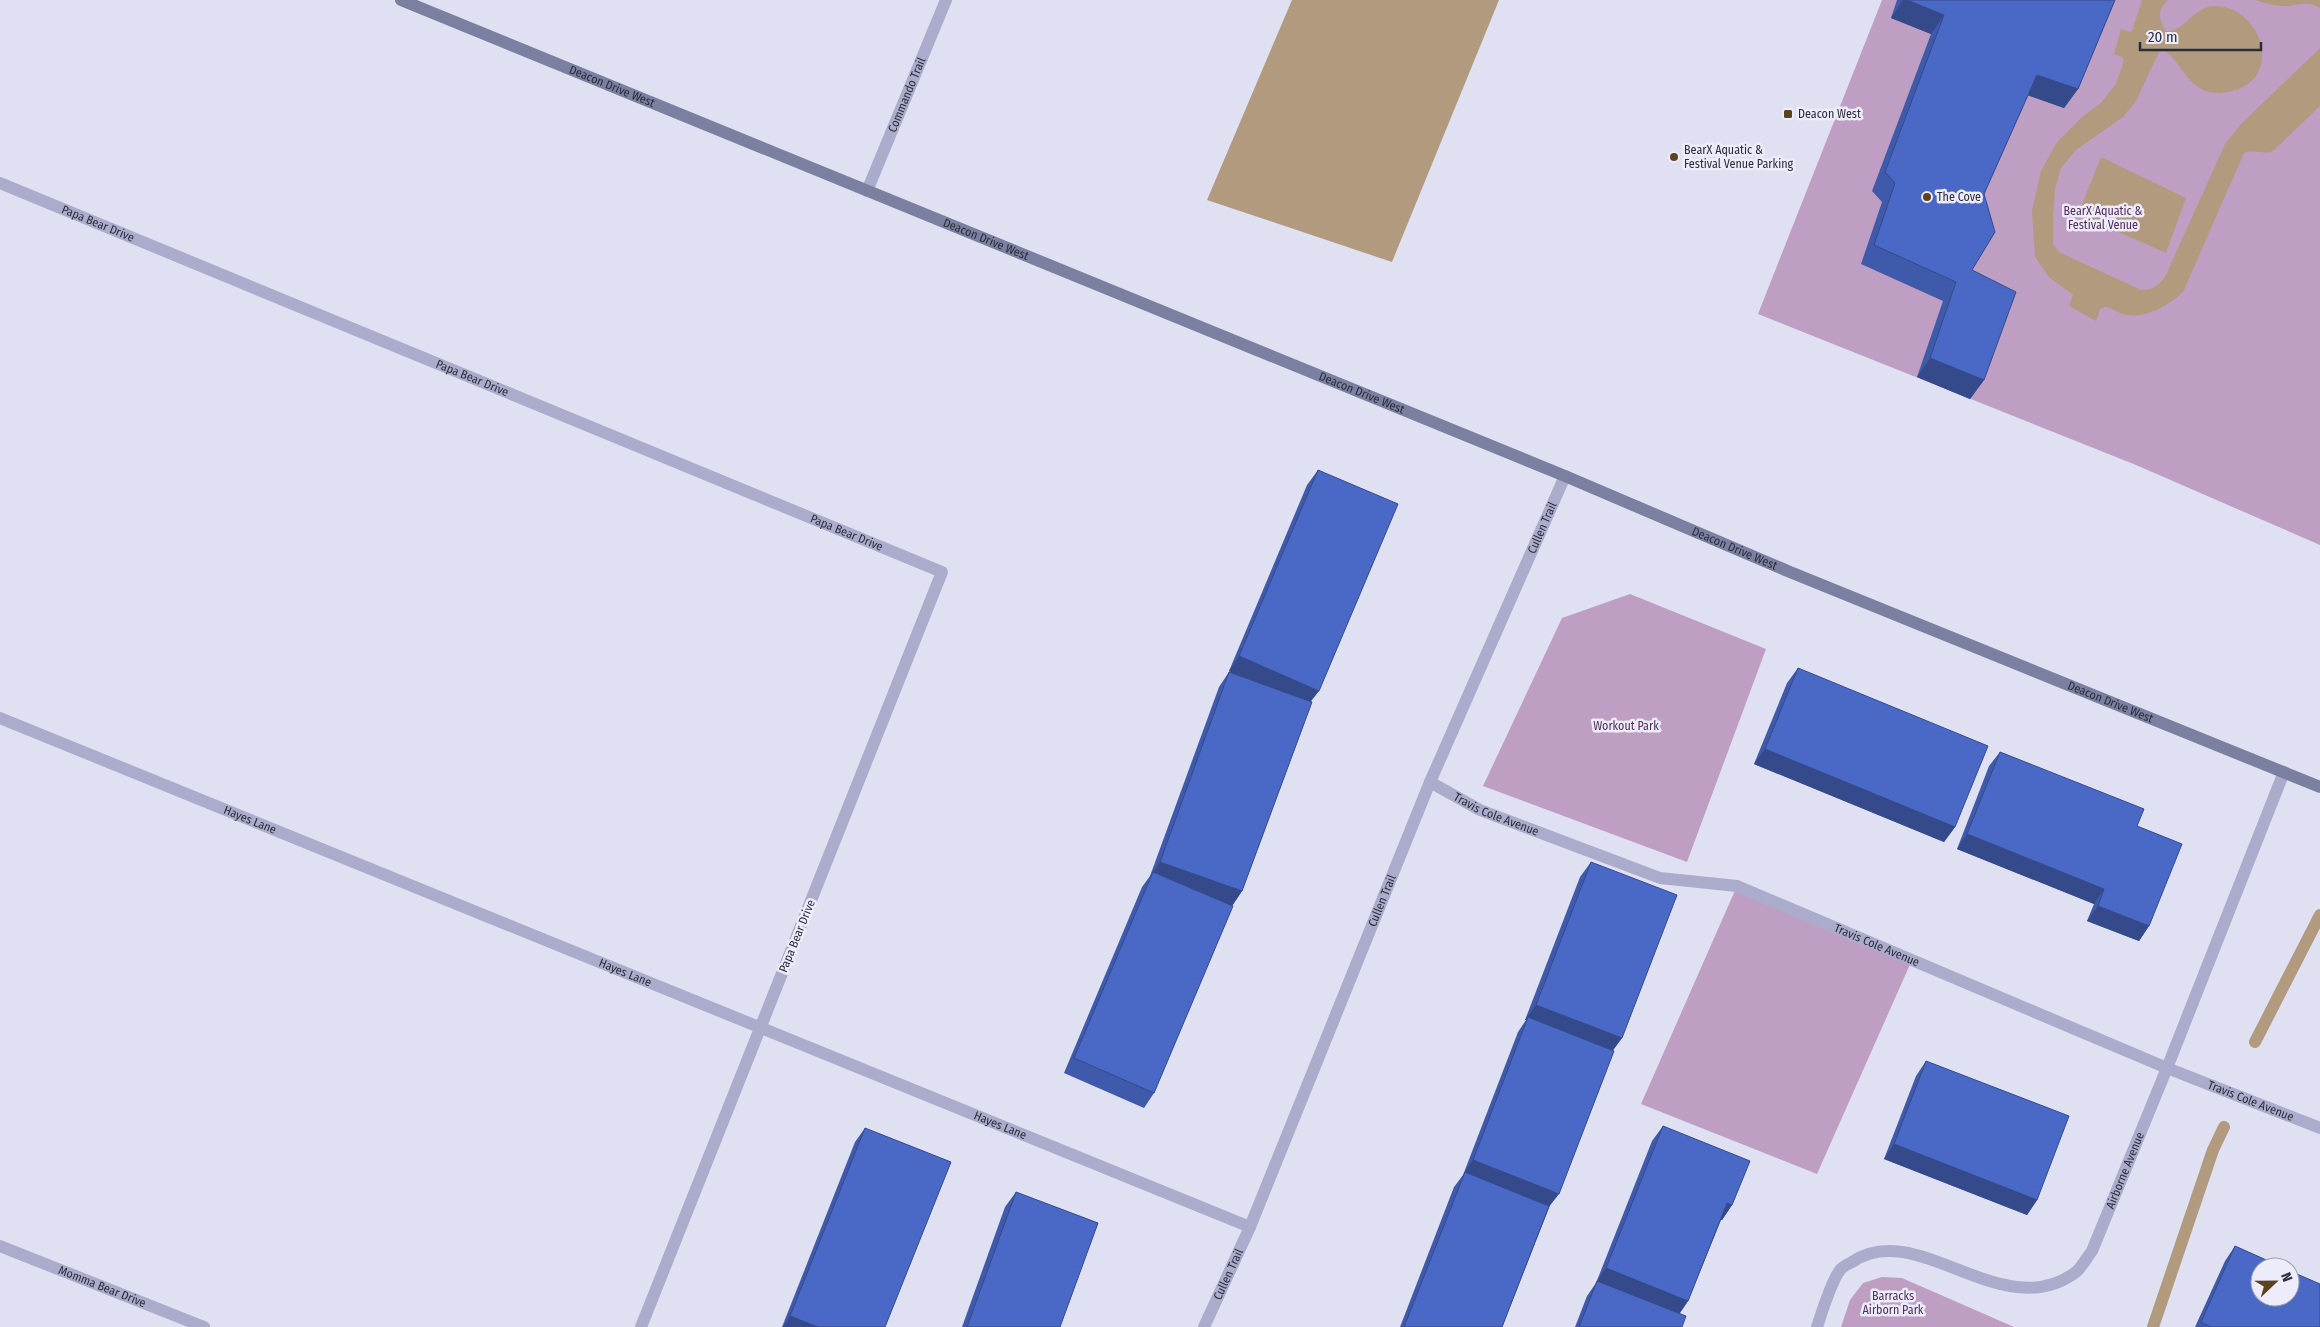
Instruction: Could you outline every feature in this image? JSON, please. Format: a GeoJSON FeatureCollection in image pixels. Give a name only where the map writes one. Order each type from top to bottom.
{"type":"FeatureCollection","features":[{"type":"Feature","properties":{"kind":"street","name":"Deacon Drive West"},"geometry":{"type":"LineString","coordinates":[[401,0],[1565,476],[1790,572],[2320,787]]}},
{"type":"Feature","properties":{"kind":"street","name":"Commando Trail"},"geometry":{"type":"LineString","coordinates":[[867,191],[946,0]]}},
{"type":"Feature","properties":{"kind":"street","name":"Papa Bear Drive"},"geometry":{"type":"LineString","coordinates":[[0,184],[942,572],[641,1327]]}},
{"type":"Feature","properties":{"kind":"street","name":"Cullen Trail"},"geometry":{"type":"LineString","coordinates":[[1204,1327],[1250,1227],[1430,782],[1565,476]]}},
{"type":"Feature","properties":{"kind":"street","name":"Hayes Lane"},"geometry":{"type":"LineString","coordinates":[[0,718],[1250,1227]]}},
{"type":"Feature","properties":{"kind":"street","name":"Airborne Avenue"},"geometry":{"type":"LineString","coordinates":[[1817,1327],[1840,1270],[1864,1254],[1890,1251],[1921,1257],[2000,1287],[2029,1289],[2053,1285],[2076,1271],[2092,1251],[2167,1068],[2284,772]]}},
{"type":"Feature","properties":{"kind":"street","name":"Travis Cole Avenue"},"geometry":{"type":"LineString","coordinates":[[1430,782],[1480,810],[1660,878],[1738,886],[2167,1068],[2320,1128]]}},
{"type":"Feature","properties":{"kind":"street","name":"Momma Bear Drive"},"geometry":{"type":"LineString","coordinates":[[0,1246],[204,1327]]}},
{"type":"Feature","properties":{"kind":"green space","name":"BearX Aquatic & Festival Venue"},"geometry":{"type":"Polygon","coordinates":[[[1882,0],[2320,0],[2320,545],[2136,465],[1758,314],[1882,0]]]}},
{"type":"Feature","properties":{"kind":"green space","name":"Workout Park"},"geometry":{"type":"Polygon","coordinates":[[[1630,594],[1766,649],[1687,862],[1483,786],[1562,618],[1630,594]]]}},
{"type":"Feature","properties":{"kind":"green space"},"geometry":{"type":"Polygon","coordinates":[[[1737,886],[1912,960],[1817,1174],[1641,1104],[1737,886]]]}},
{"type":"Feature","properties":{"kind":"green space","name":"Barracks Airborn Park"},"geometry":{"type":"Polygon","coordinates":[[[1882,1277],[1902,1278],[2014,1327],[1841,1327],[1850,1300],[1863,1283],[1882,1277]]]}},
{"type":"Feature","properties":{"kind":"shaded area"},"geometry":{"type":"Polygon","coordinates":[[[1292,0],[1499,0],[1392,262],[1207,200],[1292,0]]]}},
{"type":"Feature","properties":{"kind":"shaded area"},"geometry":{"type":"Polygon","coordinates":[[[2142,0],[2168,0],[2160,11],[2161,23],[2166,31],[2179,28],[2195,14],[2208,7],[2216,6],[2232,10],[2245,18],[2255,31],[2261,45],[2262,60],[2257,74],[2246,85],[2228,92],[2216,93],[2205,91],[2198,87],[2189,79],[2170,55],[2165,51],[2159,52],[2136,101],[2123,117],[2076,150],[2061,168],[2055,189],[2053,217],[2053,244],[2059,252],[2141,290],[2155,287],[2165,277],[2225,144],[2242,123],[2320,48],[2320,106],[2273,151],[2244,153],[2183,292],[2158,310],[2143,314],[2127,315],[2105,307],[2100,309],[2096,321],[2069,306],[2073,295],[2049,277],[2035,257],[2032,211],[2041,171],[2057,142],[2081,118],[2101,103],[2116,84],[2124,61],[2122,57],[2114,54],[2121,29],[2132,31],[2142,0]]]}},
{"type":"Feature","properties":{"kind":"shaded area"},"geometry":{"type":"Polygon","coordinates":[[[2255,0],[2320,0],[2320,8],[2311,4],[2289,6],[2255,0]]]}},
{"type":"Feature","properties":{"kind":"shaded area"},"geometry":{"type":"Polygon","coordinates":[[[2101,157],[2186,198],[2166,253],[2078,214],[2101,157]]]}},
{"type":"Feature","properties":{"kind":"building","name":"The Cove"},"geometry":{"type":"Polygon","coordinates":[[[1907,0],[2115,0],[2078,89],[2037,75],[1984,194],[1995,232],[1972,270],[2016,292],[1984,380],[1930,358],[1956,282],[1874,245],[1895,183],[1885,172],[1944,15],[1907,0]]]}},
{"type":"Feature","properties":{"kind":"building"},"geometry":{"type":"Polygon","coordinates":[[[1318,470],[1398,504],[1319,691],[1239,656],[1318,470]]]}},
{"type":"Feature","properties":{"kind":"building"},"geometry":{"type":"Polygon","coordinates":[[[1798,668],[1988,746],[1955,827],[1765,749],[1798,668]]]}},
{"type":"Feature","properties":{"kind":"building"},"geometry":{"type":"Polygon","coordinates":[[[1229,672],[1312,702],[1242,891],[1160,862],[1229,672]]]}},
{"type":"Feature","properties":{"kind":"building"},"geometry":{"type":"Polygon","coordinates":[[[2000,752],[2144,809],[2137,826],[2182,844],[2149,926],[2098,906],[2104,889],[1967,834],[2000,752]]]}},
{"type":"Feature","properties":{"kind":"building"},"geometry":{"type":"Polygon","coordinates":[[[1591,862],[1677,895],[1622,1038],[1536,1005],[1591,862]]]}},
{"type":"Feature","properties":{"kind":"building"},"geometry":{"type":"Polygon","coordinates":[[[1153,872],[1233,906],[1154,1093],[1074,1058],[1153,872]]]}},
{"type":"Feature","properties":{"kind":"building"},"geometry":{"type":"Polygon","coordinates":[[[1528,1017],[1614,1051],[1559,1194],[1473,1160],[1528,1017]]]}},
{"type":"Feature","properties":{"kind":"building"},"geometry":{"type":"Polygon","coordinates":[[[1926,1061],[2069,1116],[2037,1200],[1894,1144],[1926,1061]]]}},
{"type":"Feature","properties":{"kind":"building"},"geometry":{"type":"Polygon","coordinates":[[[1663,1126],[1750,1161],[1732,1205],[1727,1203],[1688,1301],[1606,1268],[1663,1126]]]}},
{"type":"Feature","properties":{"kind":"building"},"geometry":{"type":"Polygon","coordinates":[[[865,1128],[951,1162],[885,1327],[818,1327],[790,1316],[865,1128]]]}},
{"type":"Feature","properties":{"kind":"building"},"geometry":{"type":"Polygon","coordinates":[[[1465,1172],[1549,1206],[1502,1327],[1404,1327],[1465,1172]]]}},
{"type":"Feature","properties":{"kind":"building"},"geometry":{"type":"Polygon","coordinates":[[[1016,1192],[1098,1223],[1060,1327],[967,1327],[1016,1192]]]}},
{"type":"Feature","properties":{"kind":"building"},"geometry":{"type":"Polygon","coordinates":[[[2235,1246],[2260,1257],[2250,1257],[2250,1307],[2300,1307],[2300,1275],[2320,1284],[2320,1327],[2211,1327],[2201,1322],[2235,1246]]]}},
{"type":"Feature","properties":{"kind":"building"},"geometry":{"type":"Polygon","coordinates":[[[1597,1281],[1686,1316],[1682,1327],[1579,1327],[1597,1281]]]}},
{"type":"Feature","properties":{"kind":"waterway"},"geometry":{"type":"LineString","coordinates":[[2255,1042],[2320,915]]}},
{"type":"Feature","properties":{"kind":"waterway"},"geometry":{"type":"LineString","coordinates":[[2153,1327],[2213,1150],[2224,1127]]}},
{"type":"Feature","properties":{"kind":"place","name":"Deacon West"},"geometry":{"type":"Point","coordinates":[1788,114]}},
{"type":"Feature","properties":{"kind":"place","name":"BearX Aquatic & Festival Venue Parking"},"geometry":{"type":"Point","coordinates":[1674,157]}},
{"type":"Feature","properties":{"kind":"place","name":"The Cove"},"geometry":{"type":"Point","coordinates":[1927,197]}}]}
